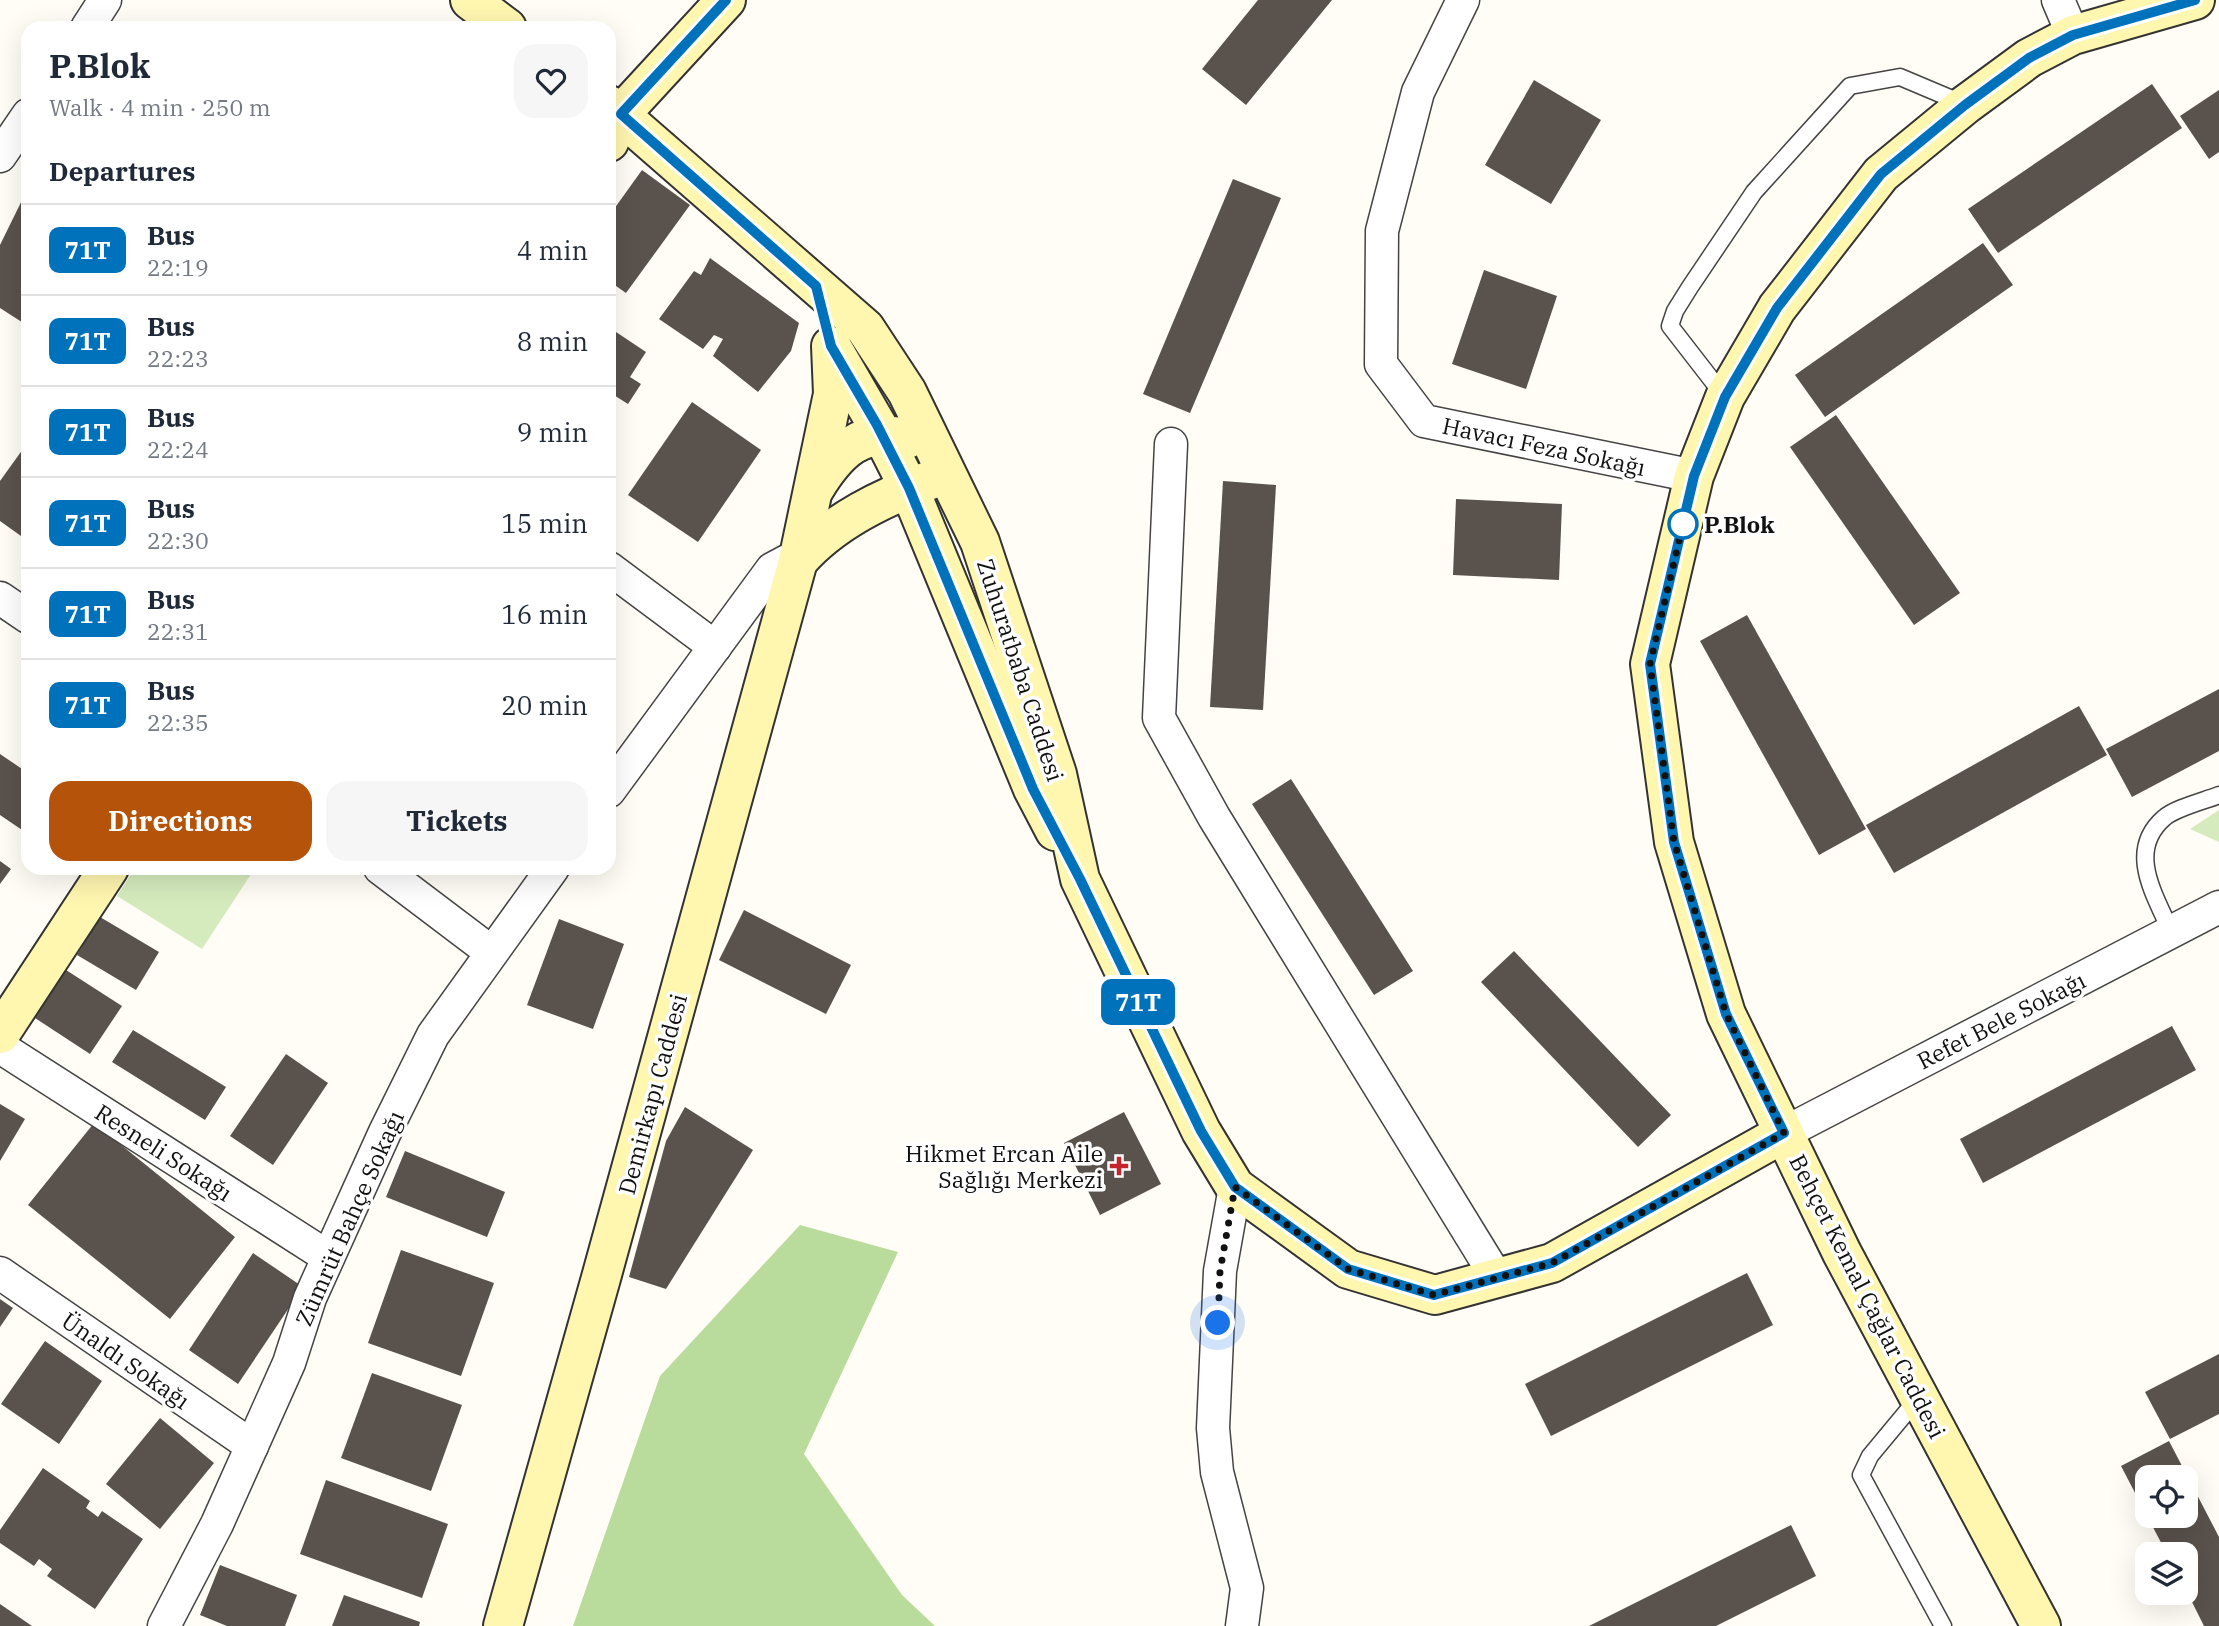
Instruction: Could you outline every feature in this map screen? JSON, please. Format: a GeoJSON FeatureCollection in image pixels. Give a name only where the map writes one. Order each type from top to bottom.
{"type":"FeatureCollection","features":[{"type":"Feature","properties":{"kind":"street"},"geometry":{"type":"LineString","coordinates":[[91,21],[105,0]]}},
{"type":"Feature","properties":{"kind":"street"},"geometry":{"type":"LineString","coordinates":[[470,0],[498,21]]}},
{"type":"Feature","properties":{"kind":"street"},"geometry":{"type":"LineString","coordinates":[[616,117],[726,0]]}},
{"type":"Feature","properties":{"kind":"street","name":"Havacı Feza Sokağı"},"geometry":{"type":"LineString","coordinates":[[1463,0],[1418,92],[1382,231],[1381,364],[1423,421],[1694,476]]}},
{"type":"Feature","properties":{"kind":"street"},"geometry":{"type":"LineString","coordinates":[[2058,0],[2073,35]]}},
{"type":"Feature","properties":{"kind":"street","name":"Behçet Kemal Çağlar Caddesi"},"geometry":{"type":"LineString","coordinates":[[2041,1626],[1842,1253],[1726,1014],[1674,842],[1650,664],[1694,476],[1725,397],[1777,308],[1881,174],[1965,105],[2029,58],[2073,35],[2195,0]]}},
{"type":"Feature","properties":{"kind":"street","name":"Zuhuratbaba Caddesi"},"geometry":{"type":"LineString","coordinates":[[616,122],[865,328],[907,392],[980,542],[1056,774],[1080,879],[1201,1131],[1235,1187],[1348,1269],[1434,1295],[1552,1263],[1784,1133]]}},
{"type":"Feature","properties":{"kind":"street"},"geometry":{"type":"LineString","coordinates":[[11,156],[21,132]]}},
{"type":"Feature","properties":{"kind":"street"},"geometry":{"type":"LineString","coordinates":[[816,286],[831,346],[882,434],[909,488],[1033,789],[1080,879]]}},
{"type":"Feature","properties":{"kind":"street","name":"Demirkapı Caddesi"},"geometry":{"type":"LineString","coordinates":[[503,1626],[798,561],[833,394],[831,346]]}},
{"type":"Feature","properties":{"kind":"street"},"geometry":{"type":"LineString","coordinates":[[616,781],[772,569],[787,561],[798,561],[809,548],[837,526],[909,488],[941,463],[904,438],[882,434],[864,439],[843,451],[812,493]]}},
{"type":"Feature","properties":{"kind":"street"},"geometry":{"type":"LineString","coordinates":[[1171,444],[1159,718],[1221,829],[1497,1278]]}},
{"type":"Feature","properties":{"kind":"street"},"geometry":{"type":"LineString","coordinates":[[616,573],[715,647]]}},
{"type":"Feature","properties":{"kind":"street"},"geometry":{"type":"LineString","coordinates":[[0,598],[21,612]]}},
{"type":"Feature","properties":{"kind":"street"},"geometry":{"type":"LineString","coordinates":[[0,1034],[104,875]]}},
{"type":"Feature","properties":{"kind":"street"},"geometry":{"type":"LineString","coordinates":[[389,875],[491,952]]}},
{"type":"Feature","properties":{"kind":"street","name":"Zümrüt Bahçe Sokağı"},"geometry":{"type":"LineString","coordinates":[[164,1626],[252,1446],[289,1363],[310,1298],[432,1035],[548,875]]}},
{"type":"Feature","properties":{"kind":"street","name":"Refet Bele Sokağı"},"geometry":{"type":"LineString","coordinates":[[1784,1133],[2219,907]]}},
{"type":"Feature","properties":{"kind":"street","name":"Resneli Sokağı"},"geometry":{"type":"LineString","coordinates":[[0,1047],[328,1257]]}},
{"type":"Feature","properties":{"kind":"street"},"geometry":{"type":"LineString","coordinates":[[1235,1187],[1220,1271],[1213,1428],[1217,1472],[1247,1588],[1242,1626]]}},
{"type":"Feature","properties":{"kind":"street","name":"Ünaldı Sokağı"},"geometry":{"type":"LineString","coordinates":[[0,1273],[252,1446]]}},
{"type":"Feature","properties":{"kind":"lane"},"geometry":{"type":"LineString","coordinates":[[1725,397],[1670,326],[1675,311],[1690,287],[1754,192],[1850,86],[1899,77],[1965,105]]}},
{"type":"Feature","properties":{"kind":"lane"},"geometry":{"type":"LineString","coordinates":[[2171,932],[2145,872],[2144,852],[2149,836],[2165,817],[2219,795]]}},
{"type":"Feature","properties":{"kind":"lane"},"geometry":{"type":"LineString","coordinates":[[1919,1397],[1870,1456],[1861,1475],[1943,1626]]}},
{"type":"Feature","properties":{"kind":"green space"},"geometry":{"type":"Polygon","coordinates":[[[2219,810],[2219,842],[2190,829],[2219,810]]]}},
{"type":"Feature","properties":{"kind":"green space"},"geometry":{"type":"Polygon","coordinates":[[[130,875],[250,875],[202,949],[117,896],[130,875]]]}},
{"type":"Feature","properties":{"kind":"green space"},"geometry":{"type":"Polygon","coordinates":[[[800,1225],[898,1252],[804,1454],[902,1595],[935,1626],[573,1626],[660,1376],[800,1225]]]}},
{"type":"Feature","properties":{"kind":"building"},"geometry":{"type":"Polygon","coordinates":[[[1258,0],[1332,0],[1246,105],[1202,69],[1258,0]]]}},
{"type":"Feature","properties":{"kind":"building"},"geometry":{"type":"Polygon","coordinates":[[[1534,80],[1601,120],[1551,204],[1485,165],[1534,80]]]}},
{"type":"Feature","properties":{"kind":"building"},"geometry":{"type":"Polygon","coordinates":[[[2152,84],[2182,128],[1998,253],[1968,209],[2152,84]]]}},
{"type":"Feature","properties":{"kind":"building"},"geometry":{"type":"Polygon","coordinates":[[[2219,90],[2219,152],[2209,159],[2180,116],[2219,90]]]}},
{"type":"Feature","properties":{"kind":"building"},"geometry":{"type":"Polygon","coordinates":[[[642,170],[690,205],[626,293],[616,286],[616,206],[642,170]]]}},
{"type":"Feature","properties":{"kind":"building"},"geometry":{"type":"Polygon","coordinates":[[[1233,179],[1281,198],[1190,413],[1143,394],[1233,179]]]}},
{"type":"Feature","properties":{"kind":"building"},"geometry":{"type":"Polygon","coordinates":[[[21,202],[21,322],[0,308],[0,245],[21,202]]]}},
{"type":"Feature","properties":{"kind":"building"},"geometry":{"type":"Polygon","coordinates":[[[1983,243],[2013,285],[1825,417],[1795,375],[1983,243]]]}},
{"type":"Feature","properties":{"kind":"building"},"geometry":{"type":"Polygon","coordinates":[[[710,258],[799,323],[791,351],[758,392],[713,356],[723,339],[714,335],[703,349],[659,319],[694,271],[701,275],[710,258]]]}},
{"type":"Feature","properties":{"kind":"building"},"geometry":{"type":"Polygon","coordinates":[[[1484,270],[1557,296],[1526,389],[1452,364],[1484,270]]]}},
{"type":"Feature","properties":{"kind":"building"},"geometry":{"type":"Polygon","coordinates":[[[616,332],[646,352],[630,377],[641,384],[628,404],[616,396],[616,332]]]}},
{"type":"Feature","properties":{"kind":"building"},"geometry":{"type":"Polygon","coordinates":[[[692,402],[761,450],[698,542],[628,495],[692,402]]]}},
{"type":"Feature","properties":{"kind":"building"},"geometry":{"type":"Polygon","coordinates":[[[1836,415],[1960,593],[1914,625],[1790,447],[1836,415]]]}},
{"type":"Feature","properties":{"kind":"building"},"geometry":{"type":"Polygon","coordinates":[[[21,452],[21,536],[0,521],[0,481],[21,452]]]}},
{"type":"Feature","properties":{"kind":"building"},"geometry":{"type":"Polygon","coordinates":[[[1223,481],[1276,485],[1263,710],[1210,707],[1223,481]]]}},
{"type":"Feature","properties":{"kind":"building"},"geometry":{"type":"Polygon","coordinates":[[[1456,499],[1562,504],[1559,580],[1453,575],[1456,499]]]}},
{"type":"Feature","properties":{"kind":"building"},"geometry":{"type":"Polygon","coordinates":[[[1747,615],[1866,829],[1819,855],[1700,641],[1747,615]]]}},
{"type":"Feature","properties":{"kind":"building"},"geometry":{"type":"Polygon","coordinates":[[[2219,689],[2219,751],[2132,797],[2106,749],[2219,689]]]}},
{"type":"Feature","properties":{"kind":"building"},"geometry":{"type":"Polygon","coordinates":[[[2079,706],[2107,755],[1894,873],[1866,825],[2079,706]]]}},
{"type":"Feature","properties":{"kind":"building"},"geometry":{"type":"Polygon","coordinates":[[[0,754],[21,768],[21,829],[0,815],[0,754]]]}},
{"type":"Feature","properties":{"kind":"building"},"geometry":{"type":"Polygon","coordinates":[[[1291,779],[1413,971],[1374,995],[1252,804],[1291,779]]]}},
{"type":"Feature","properties":{"kind":"building"},"geometry":{"type":"Polygon","coordinates":[[[0,861],[11,869],[0,884],[0,861]]]}},
{"type":"Feature","properties":{"kind":"building"},"geometry":{"type":"Polygon","coordinates":[[[744,910],[851,965],[826,1014],[719,960],[744,910]]]}},
{"type":"Feature","properties":{"kind":"building"},"geometry":{"type":"Polygon","coordinates":[[[100,917],[159,952],[136,990],[77,955],[100,917]]]}},
{"type":"Feature","properties":{"kind":"building"},"geometry":{"type":"Polygon","coordinates":[[[559,919],[624,944],[593,1029],[527,1005],[559,919]]]}},
{"type":"Feature","properties":{"kind":"building"},"geometry":{"type":"Polygon","coordinates":[[[1514,951],[1671,1115],[1638,1147],[1481,982],[1514,951]]]}},
{"type":"Feature","properties":{"kind":"building"},"geometry":{"type":"Polygon","coordinates":[[[66,970],[122,1006],[90,1054],[35,1018],[66,970]]]}},
{"type":"Feature","properties":{"kind":"building"},"geometry":{"type":"Polygon","coordinates":[[[2172,1026],[2196,1070],[1983,1183],[1960,1139],[2172,1026]]]}},
{"type":"Feature","properties":{"kind":"building"},"geometry":{"type":"Polygon","coordinates":[[[133,1030],[226,1087],[205,1120],[112,1062],[133,1030]]]}},
{"type":"Feature","properties":{"kind":"building"},"geometry":{"type":"Polygon","coordinates":[[[286,1054],[328,1083],[273,1165],[230,1136],[286,1054]]]}},
{"type":"Feature","properties":{"kind":"building"},"geometry":{"type":"Polygon","coordinates":[[[0,1104],[25,1119],[0,1161],[0,1104]]]}},
{"type":"Feature","properties":{"kind":"building"},"geometry":{"type":"Polygon","coordinates":[[[685,1107],[753,1150],[666,1289],[629,1277],[666,1141],[685,1107]]]}},
{"type":"Feature","properties":{"kind":"building"},"geometry":{"type":"Polygon","coordinates":[[[1124,1112],[1161,1184],[1100,1215],[1064,1143],[1124,1112]]]}},
{"type":"Feature","properties":{"kind":"building"},"geometry":{"type":"Polygon","coordinates":[[[94,1123],[235,1237],[170,1319],[28,1205],[94,1123]]]}},
{"type":"Feature","properties":{"kind":"building"},"geometry":{"type":"Polygon","coordinates":[[[405,1151],[505,1192],[487,1237],[386,1197],[405,1151]]]}},
{"type":"Feature","properties":{"kind":"building"},"geometry":{"type":"Polygon","coordinates":[[[401,1250],[494,1283],[461,1376],[368,1343],[401,1250]]]}},
{"type":"Feature","properties":{"kind":"building"},"geometry":{"type":"Polygon","coordinates":[[[253,1253],[303,1287],[238,1384],[189,1350],[253,1253]]]}},
{"type":"Feature","properties":{"kind":"building"},"geometry":{"type":"Polygon","coordinates":[[[1747,1273],[1773,1325],[1551,1436],[1525,1384],[1747,1273]]]}},
{"type":"Feature","properties":{"kind":"building"},"geometry":{"type":"Polygon","coordinates":[[[0,1299],[13,1308],[0,1327],[0,1299]]]}},
{"type":"Feature","properties":{"kind":"building"},"geometry":{"type":"Polygon","coordinates":[[[45,1341],[102,1381],[59,1444],[1,1404],[45,1341]]]}},
{"type":"Feature","properties":{"kind":"building"},"geometry":{"type":"Polygon","coordinates":[[[2219,1354],[2219,1414],[2170,1439],[2145,1392],[2219,1354]]]}},
{"type":"Feature","properties":{"kind":"building"},"geometry":{"type":"Polygon","coordinates":[[[372,1373],[462,1405],[431,1491],[341,1458],[372,1373]]]}},
{"type":"Feature","properties":{"kind":"building"},"geometry":{"type":"Polygon","coordinates":[[[160,1418],[214,1463],[160,1529],[106,1484],[160,1418]]]}},
{"type":"Feature","properties":{"kind":"building"},"geometry":{"type":"Polygon","coordinates":[[[2169,1441],[2182,1465],[2135,1465],[2135,1493],[2121,1466],[2169,1441]]]}},
{"type":"Feature","properties":{"kind":"building"},"geometry":{"type":"Polygon","coordinates":[[[43,1468],[90,1501],[86,1508],[98,1517],[102,1511],[143,1539],[95,1609],[47,1576],[52,1569],[39,1559],[34,1566],[0,1543],[0,1530],[43,1468]]]}},
{"type":"Feature","properties":{"kind":"building"},"geometry":{"type":"Polygon","coordinates":[[[326,1480],[448,1524],[422,1598],[300,1554],[326,1480]]]}},
{"type":"Feature","properties":{"kind":"building"},"geometry":{"type":"Polygon","coordinates":[[[2198,1497],[2219,1537],[2219,1626],[2204,1626],[2194,1605],[2198,1605],[2198,1542],[2161,1542],[2153,1528],[2198,1528],[2198,1497]]]}},
{"type":"Feature","properties":{"kind":"building"},"geometry":{"type":"Polygon","coordinates":[[[1791,1525],[1816,1576],[1716,1626],[1589,1626],[1791,1525]]]}},
{"type":"Feature","properties":{"kind":"building"},"geometry":{"type":"Polygon","coordinates":[[[220,1565],[297,1595],[285,1626],[227,1626],[200,1615],[220,1565]]]}},
{"type":"Feature","properties":{"kind":"building"},"geometry":{"type":"Polygon","coordinates":[[[344,1595],[420,1622],[419,1626],[332,1626],[344,1595]]]}},
{"type":"Feature","properties":{"kind":"building"},"geometry":{"type":"Polygon","coordinates":[[[0,1604],[32,1626],[0,1626],[0,1604]]]}},
{"type":"Feature","properties":{"kind":"bus line","name":"71T"},"geometry":{"type":"LineString","coordinates":[[726,0],[621,114],[816,286],[831,346],[877,425],[909,488],[1033,789],[1080,879],[1201,1131],[1235,1187],[1348,1269],[1434,1295],[1552,1263],[1784,1133],[1726,1014],[1674,842],[1650,664],[1694,476],[1725,397],[1777,308],[1881,174],[1965,105],[2029,58],[2073,35],[2195,0]]}},
{"type":"Feature","properties":{"kind":"place","name":"P.Blok"},"geometry":{"type":"Point","coordinates":[1683,524]}},
{"type":"Feature","properties":{"kind":"place","name":"Hikmet Ercan Aile Sağlığı Merkezi"},"geometry":{"type":"Point","coordinates":[1119,1166]}},
{"type":"Feature","properties":{"kind":"route"},"geometry":{"type":"LineString","coordinates":[[1218,1323],[1220,1271],[1235,1187],[1348,1269],[1434,1295],[1552,1263],[1784,1133],[1726,1014],[1674,842],[1650,664],[1683,524]]}}]}
